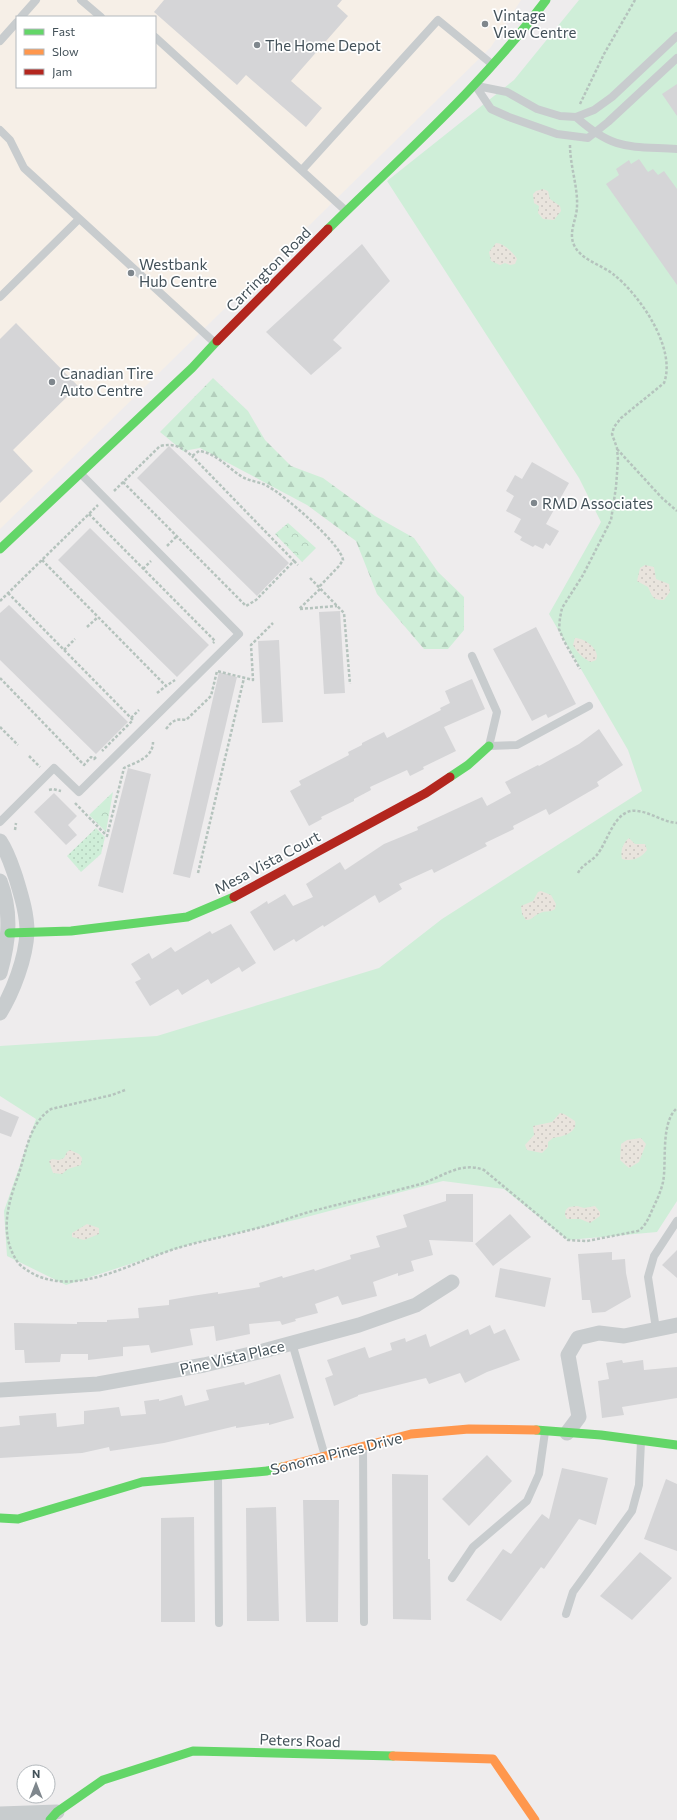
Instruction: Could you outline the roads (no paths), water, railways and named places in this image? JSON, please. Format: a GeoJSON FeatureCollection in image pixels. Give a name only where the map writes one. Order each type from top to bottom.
{"type":"FeatureCollection","features":[{"type":"Feature","properties":{"kind":"street","name":"Carrington Road"},"geometry":{"type":"LineString","coordinates":[[0,549],[192,368],[345,210],[475,85],[522,32],[546,0]]}},
{"type":"Feature","properties":{"kind":"street","name":"Mesa Vista Court"},"geometry":{"type":"LineString","coordinates":[[9,933],[71,931],[187,917],[244,893],[326,846],[426,793],[468,765],[489,746]]}},
{"type":"Feature","properties":{"kind":"street"},"geometry":{"type":"LineString","coordinates":[[0,841],[9,855],[24,902],[27,932],[15,983],[0,1014]]}},
{"type":"Feature","properties":{"kind":"street"},"geometry":{"type":"LineString","coordinates":[[0,881],[5,902],[9,933],[0,973]]}},
{"type":"Feature","properties":{"kind":"street","name":"Pine Vista Place"},"geometry":{"type":"LineString","coordinates":[[0,1390],[98,1384],[204,1365],[358,1325],[416,1305],[452,1282]]}},
{"type":"Feature","properties":{"kind":"street"},"geometry":{"type":"LineString","coordinates":[[567,1433],[579,1417],[568,1355],[578,1338],[599,1333],[624,1336],[677,1325]]}},
{"type":"Feature","properties":{"kind":"street","name":"Sonoma Pines Drive"},"geometry":{"type":"LineString","coordinates":[[0,1518],[18,1519],[142,1482],[267,1471],[411,1434],[469,1429],[516,1429],[641,1440],[677,1446]]}},
{"type":"Feature","properties":{"kind":"street","name":"Peters Road"},"geometry":{"type":"LineString","coordinates":[[53,1816],[103,1780],[193,1751],[493,1759],[535,1820]]}},
{"type":"Feature","properties":{"kind":"street"},"geometry":{"type":"LineString","coordinates":[[0,1814],[53,1816]]}},
{"type":"Feature","properties":{"kind":"lane"},"geometry":{"type":"LineString","coordinates":[[22,16],[36,0]]}},
{"type":"Feature","properties":{"kind":"lane"},"geometry":{"type":"LineString","coordinates":[[81,0],[100,16]]}},
{"type":"Feature","properties":{"kind":"lane"},"geometry":{"type":"LineString","coordinates":[[302,170],[438,20],[494,65]]}},
{"type":"Feature","properties":{"kind":"lane"},"geometry":{"type":"LineString","coordinates":[[0,41],[16,23]]}},
{"type":"Feature","properties":{"kind":"lane"},"geometry":{"type":"LineString","coordinates":[[475,85],[507,92],[537,109],[554,114],[576,117],[594,110],[612,96],[677,36]]}},
{"type":"Feature","properties":{"kind":"lane"},"geometry":{"type":"LineString","coordinates":[[156,38],[345,210]]}},
{"type":"Feature","properties":{"kind":"lane"},"geometry":{"type":"LineString","coordinates":[[475,85],[491,108],[534,127],[571,137],[588,138],[608,122],[677,58]]}},
{"type":"Feature","properties":{"kind":"lane"},"geometry":{"type":"LineString","coordinates":[[576,117],[594,132],[616,144],[644,148],[677,148]]}},
{"type":"Feature","properties":{"kind":"lane"},"geometry":{"type":"LineString","coordinates":[[0,130],[10,140],[24,168],[215,343]]}},
{"type":"Feature","properties":{"kind":"lane"},"geometry":{"type":"LineString","coordinates":[[0,297],[79,219]]}},
{"type":"Feature","properties":{"kind":"lane"},"geometry":{"type":"LineString","coordinates":[[0,822],[54,768],[78,792],[239,634],[81,474]]}},
{"type":"Feature","properties":{"kind":"lane"},"geometry":{"type":"LineString","coordinates":[[472,656],[497,712],[489,746],[517,745],[589,706]]}},
{"type":"Feature","properties":{"kind":"lane"},"geometry":{"type":"LineString","coordinates":[[656,1329],[648,1277],[654,1256],[677,1221]]}},
{"type":"Feature","properties":{"kind":"lane"},"geometry":{"type":"LineString","coordinates":[[292,1343],[326,1457]]}},
{"type":"Feature","properties":{"kind":"lane"},"geometry":{"type":"LineString","coordinates":[[452,1578],[473,1547],[526,1501],[539,1474],[545,1431]]}},
{"type":"Feature","properties":{"kind":"lane"},"geometry":{"type":"LineString","coordinates":[[566,1614],[573,1592],[632,1511],[639,1485],[641,1440]]}},
{"type":"Feature","properties":{"kind":"lane"},"geometry":{"type":"LineString","coordinates":[[363,1446],[364,1622]]}},
{"type":"Feature","properties":{"kind":"lane"},"geometry":{"type":"LineString","coordinates":[[218,1475],[219,1623]]}},
{"type":"Feature","properties":{"kind":"place","name":"Vintage View Centre"},"geometry":{"type":"Point","coordinates":[485,24]}},
{"type":"Feature","properties":{"kind":"place","name":"The Home Depot"},"geometry":{"type":"Point","coordinates":[257,45]}},
{"type":"Feature","properties":{"kind":"place","name":"Westbank Hub Centre"},"geometry":{"type":"Point","coordinates":[131,273]}},
{"type":"Feature","properties":{"kind":"place","name":"Canadian Tire Auto Centre"},"geometry":{"type":"Point","coordinates":[52,382]}},
{"type":"Feature","properties":{"kind":"place","name":"RMD Associates"},"geometry":{"type":"Point","coordinates":[534,503]}}]}
